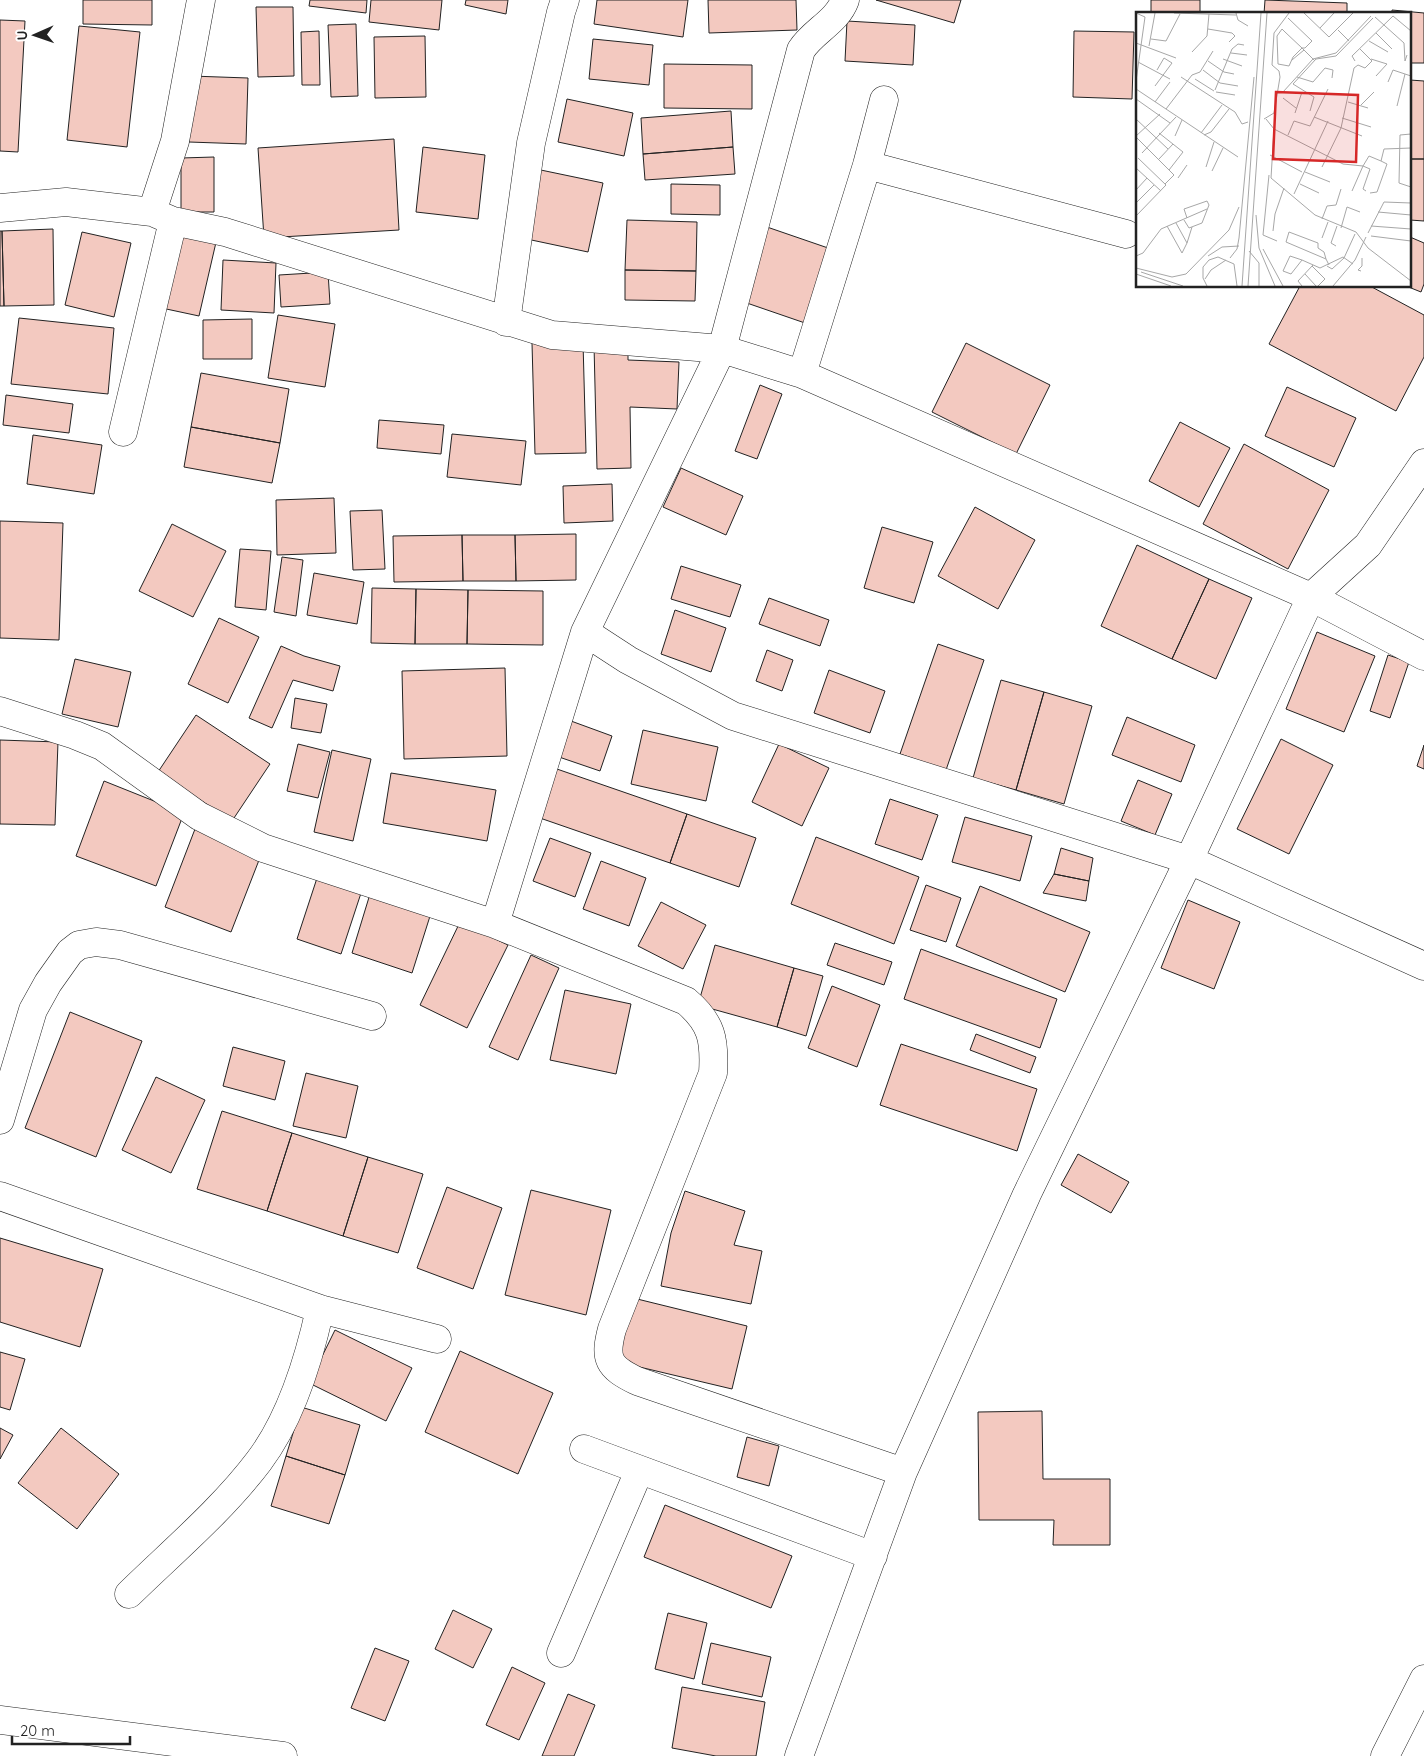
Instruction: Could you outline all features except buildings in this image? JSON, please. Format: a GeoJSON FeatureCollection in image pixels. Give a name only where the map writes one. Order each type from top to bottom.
{"type":"FeatureCollection","features":[{"type":"Feature","properties":{"kind":"street"},"geometry":{"type":"LineString","coordinates":[[123,432],[201,0]]}},
{"type":"Feature","properties":{"kind":"street"},"geometry":{"type":"LineString","coordinates":[[506,322],[532,143],[560,12],[565,0]]}},
{"type":"Feature","properties":{"kind":"street"},"geometry":{"type":"LineString","coordinates":[[495,924],[585,632],[722,349],[800,50],[808,38],[841,10],[845,0]]}},
{"type":"Feature","properties":{"kind":"street"},"geometry":{"type":"LineString","coordinates":[[802,374],[867,165],[884,100]]}},
{"type":"Feature","properties":{"kind":"street"},"geometry":{"type":"LineString","coordinates":[[867,165],[1126,234]]}},
{"type":"Feature","properties":{"kind":"street"},"geometry":{"type":"LineString","coordinates":[[0,208],[66,202],[162,216],[225,232],[552,335],[722,349],[802,374],[1311,597],[1424,656]]}},
{"type":"Feature","properties":{"kind":"street"},"geometry":{"type":"LineString","coordinates":[[798,1756],[903,1472],[1027,1194],[1189,860],[1311,597],[1341,567],[1368,544],[1424,463]]}},
{"type":"Feature","properties":{"kind":"street"},"geometry":{"type":"LineString","coordinates":[[585,632],[635,664],[733,716],[1189,860],[1424,966]]}},
{"type":"Feature","properties":{"kind":"street"},"geometry":{"type":"LineString","coordinates":[[0,711],[76,735],[102,746],[199,816],[263,848],[495,924],[686,1000],[701,1014],[711,1031],[714,1052],[713,1073],[612,1329],[608,1355],[613,1367],[637,1381],[903,1472]]}},
{"type":"Feature","properties":{"kind":"street"},"geometry":{"type":"LineString","coordinates":[[0,1120],[33,1010],[48,983],[70,952],[79,945],[96,942],[120,945],[372,1016]]}},
{"type":"Feature","properties":{"kind":"street"},"geometry":{"type":"LineString","coordinates":[[0,1196],[320,1309],[437,1339]]}},
{"type":"Feature","properties":{"kind":"street"},"geometry":{"type":"LineString","coordinates":[[129,1594],[228,1499],[260,1459],[292,1401],[308,1356],[320,1309]]}},
{"type":"Feature","properties":{"kind":"street"},"geometry":{"type":"LineString","coordinates":[[584,1449],[872,1556]]}},
{"type":"Feature","properties":{"kind":"street"},"geometry":{"type":"LineString","coordinates":[[561,1653],[639,1471]]}},
{"type":"Feature","properties":{"kind":"street"},"geometry":{"type":"LineString","coordinates":[[1385,1756],[1424,1679]]}},
{"type":"Feature","properties":{"kind":"street"},"geometry":{"type":"LineString","coordinates":[[0,1720],[284,1756]]}}]}
